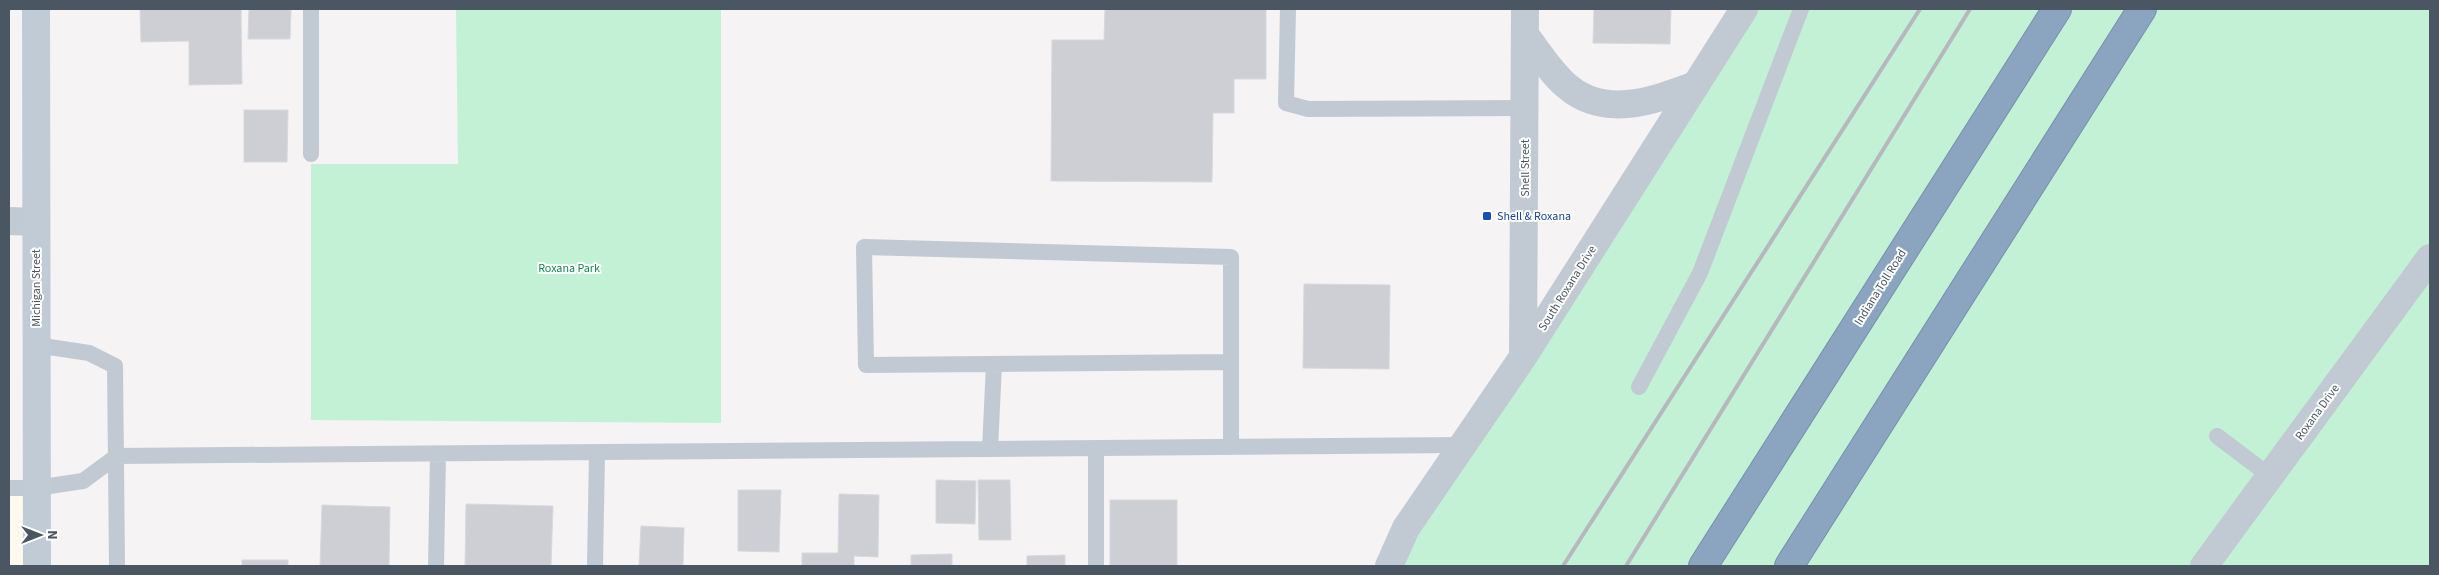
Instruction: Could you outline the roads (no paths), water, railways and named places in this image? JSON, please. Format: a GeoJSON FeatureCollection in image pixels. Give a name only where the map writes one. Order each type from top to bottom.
{"type":"FeatureCollection","features":[{"type":"Feature","properties":{"kind":"highway","name":"Indiana Toll Road"},"geometry":{"type":"LineString","coordinates":[[1703,566],[2057,9]]}},
{"type":"Feature","properties":{"kind":"highway"},"geometry":{"type":"LineString","coordinates":[[1789,566],[2142,9]]}},
{"type":"Feature","properties":{"kind":"main road","name":"Michigan Street"},"geometry":{"type":"LineString","coordinates":[[36,9],[36,566]]}},
{"type":"Feature","properties":{"kind":"street","name":"Shell Street"},"geometry":{"type":"LineString","coordinates":[[1523,356],[1525,9]]}},
{"type":"Feature","properties":{"kind":"street","name":"South Roxana Drive"},"geometry":{"type":"LineString","coordinates":[[1389,566],[1406,528],[1523,356],[1744,9]]}},
{"type":"Feature","properties":{"kind":"street"},"geometry":{"type":"LineString","coordinates":[[1526,36],[1568,88],[1598,102],[1614,105],[1647,102],[1696,85]]}},
{"type":"Feature","properties":{"kind":"street"},"geometry":{"type":"LineString","coordinates":[[9,222],[36,222]]}},
{"type":"Feature","properties":{"kind":"street","name":"Roxana Drive"},"geometry":{"type":"LineString","coordinates":[[2204,566],[2430,258]]}},
{"type":"Feature","properties":{"kind":"lane"},"geometry":{"type":"LineString","coordinates":[[312,9],[312,154]]}},
{"type":"Feature","properties":{"kind":"lane"},"geometry":{"type":"LineString","coordinates":[[1288,9],[1286,103],[1308,109],[1525,108]]}},
{"type":"Feature","properties":{"kind":"lane"},"geometry":{"type":"LineString","coordinates":[[1640,387],[1700,274],[1801,9]]}},
{"type":"Feature","properties":{"kind":"lane"},"geometry":{"type":"LineString","coordinates":[[1231,362],[866,365],[864,247],[1231,257],[1231,362],[1231,447]]}},
{"type":"Feature","properties":{"kind":"lane"},"geometry":{"type":"LineString","coordinates":[[36,345],[89,353],[115,366],[117,566]]}},
{"type":"Feature","properties":{"kind":"lane"},"geometry":{"type":"LineString","coordinates":[[990,449],[994,364]]}},
{"type":"Feature","properties":{"kind":"lane"},"geometry":{"type":"LineString","coordinates":[[2217,436],[2270,476]]}},
{"type":"Feature","properties":{"kind":"lane"},"geometry":{"type":"LineString","coordinates":[[9,488],[36,488],[83,481],[117,456],[1462,446]]}},
{"type":"Feature","properties":{"kind":"lane"},"geometry":{"type":"LineString","coordinates":[[1096,449],[1096,566]]}},
{"type":"Feature","properties":{"kind":"lane"},"geometry":{"type":"LineString","coordinates":[[595,566],[597,453]]}},
{"type":"Feature","properties":{"kind":"lane"},"geometry":{"type":"LineString","coordinates":[[436,566],[438,454]]}},
{"type":"Feature","properties":{"kind":"railway"},"geometry":{"type":"LineString","coordinates":[[1563,566],[1920,9]]}},
{"type":"Feature","properties":{"kind":"railway"},"geometry":{"type":"LineString","coordinates":[[1626,566],[1970,9]]}},
{"type":"Feature","properties":{"kind":"place","name":"Shell & Roxana"},"geometry":{"type":"Point","coordinates":[1487,216]}},
{"type":"Feature","properties":{"kind":"park label","name":"Roxana Park"},"geometry":{"type":"Point","coordinates":[569,268]}}]}
